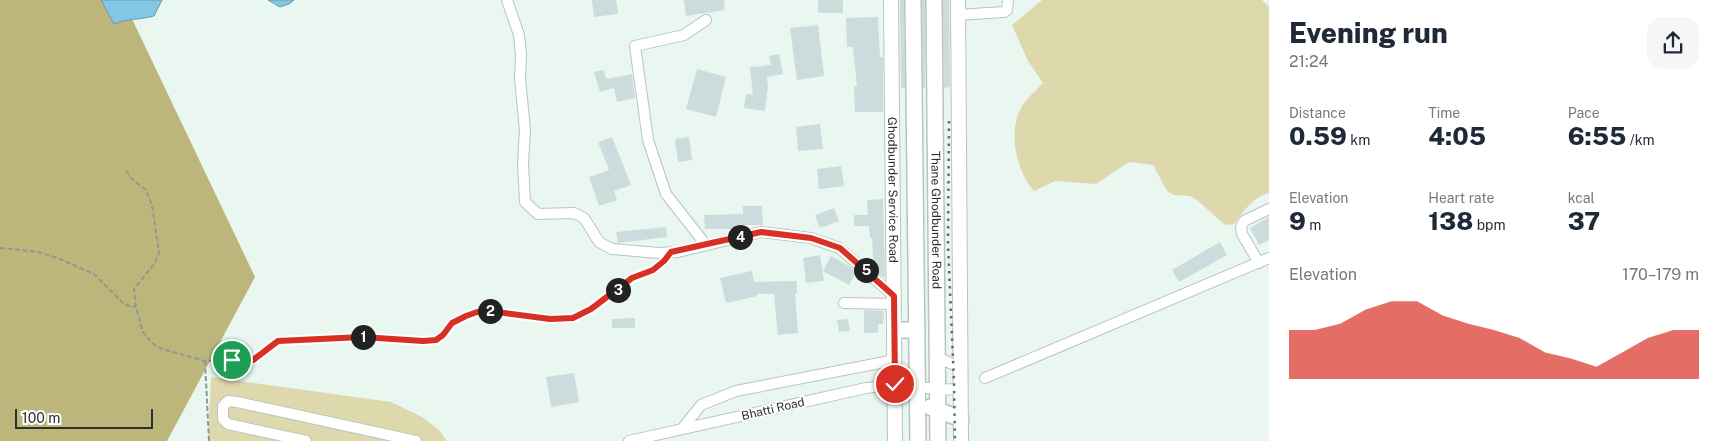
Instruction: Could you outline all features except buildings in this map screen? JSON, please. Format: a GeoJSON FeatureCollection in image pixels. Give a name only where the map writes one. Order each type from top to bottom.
{"type":"FeatureCollection","features":[{"type":"Feature","properties":{"kind":"main road","name":"Thane Ghodbunder Road"},"geometry":{"type":"LineString","coordinates":[[914,0],[918,441]]}},
{"type":"Feature","properties":{"kind":"main road","name":"Thane Ghodbunder Road"},"geometry":{"type":"LineString","coordinates":[[934,0],[938,441]]}},
{"type":"Feature","properties":{"kind":"main road"},"geometry":{"type":"LineString","coordinates":[[894,330],[917,330]]}},
{"type":"Feature","properties":{"kind":"main road"},"geometry":{"type":"LineString","coordinates":[[918,395],[939,411],[961,419]]}},
{"type":"Feature","properties":{"kind":"street"},"geometry":{"type":"LineString","coordinates":[[507,0],[520,35],[520,78],[525,130],[523,164],[525,202],[538,214],[574,213],[584,218],[599,242],[612,249],[659,253],[671,252],[761,232],[811,238],[840,248],[894,300]]}},
{"type":"Feature","properties":{"kind":"street","name":"Ghodbunder Service Road"},"geometry":{"type":"LineString","coordinates":[[891,0],[895,441]]}},
{"type":"Feature","properties":{"kind":"street"},"geometry":{"type":"LineString","coordinates":[[958,0],[961,441]]}},
{"type":"Feature","properties":{"kind":"street"},"geometry":{"type":"LineString","coordinates":[[958,14],[1004,12],[1007,10],[1008,0]]}},
{"type":"Feature","properties":{"kind":"street"},"geometry":{"type":"LineString","coordinates":[[706,20],[684,35],[635,46],[648,140],[666,194],[706,245]]}},
{"type":"Feature","properties":{"kind":"street"},"geometry":{"type":"LineString","coordinates":[[1259,263],[1242,234],[1241,227],[1244,221],[1269,209]]}},
{"type":"Feature","properties":{"kind":"street"},"geometry":{"type":"LineString","coordinates":[[986,378],[1269,258]]}},
{"type":"Feature","properties":{"kind":"street"},"geometry":{"type":"LineString","coordinates":[[844,303],[894,300]]}},
{"type":"Feature","properties":{"kind":"street"},"geometry":{"type":"LineString","coordinates":[[938,358],[961,368]]}},
{"type":"Feature","properties":{"kind":"street"},"geometry":{"type":"LineString","coordinates":[[682,429],[701,405],[736,391],[895,360]]}},
{"type":"Feature","properties":{"kind":"street","name":"Bhatti Road"},"geometry":{"type":"LineString","coordinates":[[629,441],[866,388],[895,384],[918,395],[939,389],[953,390],[961,388]]}},
{"type":"Feature","properties":{"kind":"street"},"geometry":{"type":"LineString","coordinates":[[306,441],[228,424],[223,419],[223,406],[228,401],[237,402],[416,441]]}},
{"type":"Feature","properties":{"kind":"path"},"geometry":{"type":"LineString","coordinates":[[126,171],[132,180],[146,190],[152,205],[159,253],[155,263],[134,289],[142,332],[151,342],[162,348],[205,361],[253,360],[278,341],[362,337],[423,341],[436,340],[443,335],[452,323],[466,316],[489,311],[550,319],[573,318],[591,309],[632,278],[653,270],[671,252]]}},
{"type":"Feature","properties":{"kind":"path"},"geometry":{"type":"LineString","coordinates":[[0,248],[39,252],[60,258],[94,274],[125,305],[136,307]]}},
{"type":"Feature","properties":{"kind":"path"},"geometry":{"type":"LineString","coordinates":[[205,361],[209,441]]}},
{"type":"Feature","properties":{"kind":"shaded area"},"geometry":{"type":"Polygon","coordinates":[[[0,0],[123,0],[255,277],[167,441],[0,441],[0,0]]]}},
{"type":"Feature","properties":{"kind":"shaded area"},"geometry":{"type":"Polygon","coordinates":[[[1042,0],[1262,0],[1269,7],[1269,193],[1254,201],[1234,224],[1225,225],[1197,200],[1190,196],[1174,195],[1167,191],[1153,165],[1129,162],[1096,184],[1055,181],[1034,191],[1023,174],[1019,163],[1016,152],[1015,130],[1016,120],[1022,106],[1043,83],[1028,61],[1012,25],[1042,0]]]}},
{"type":"Feature","properties":{"kind":"shaded area"},"geometry":{"type":"Polygon","coordinates":[[[211,377],[391,402],[422,417],[439,430],[447,441],[208,441],[211,377]]]}},
{"type":"Feature","properties":{"kind":"water"},"geometry":{"type":"Polygon","coordinates":[[[101,0],[162,0],[154,16],[114,24],[101,0]]]}},
{"type":"Feature","properties":{"kind":"water"},"geometry":{"type":"Polygon","coordinates":[[[268,0],[294,0],[280,7],[268,0]]]}},
{"type":"Feature","properties":{"kind":"railway"},"geometry":{"type":"LineString","coordinates":[[949,121],[948,244],[955,441]]}},
{"type":"Feature","properties":{"kind":"route"},"geometry":{"type":"LineString","coordinates":[[232,360],[253,360],[278,341],[362,337],[423,341],[436,340],[443,335],[452,323],[477,312],[489,311],[550,319],[573,318],[591,309],[632,278],[653,270],[671,252],[678,252],[761,232],[811,238],[840,248],[894,296],[895,384]]}}]}
